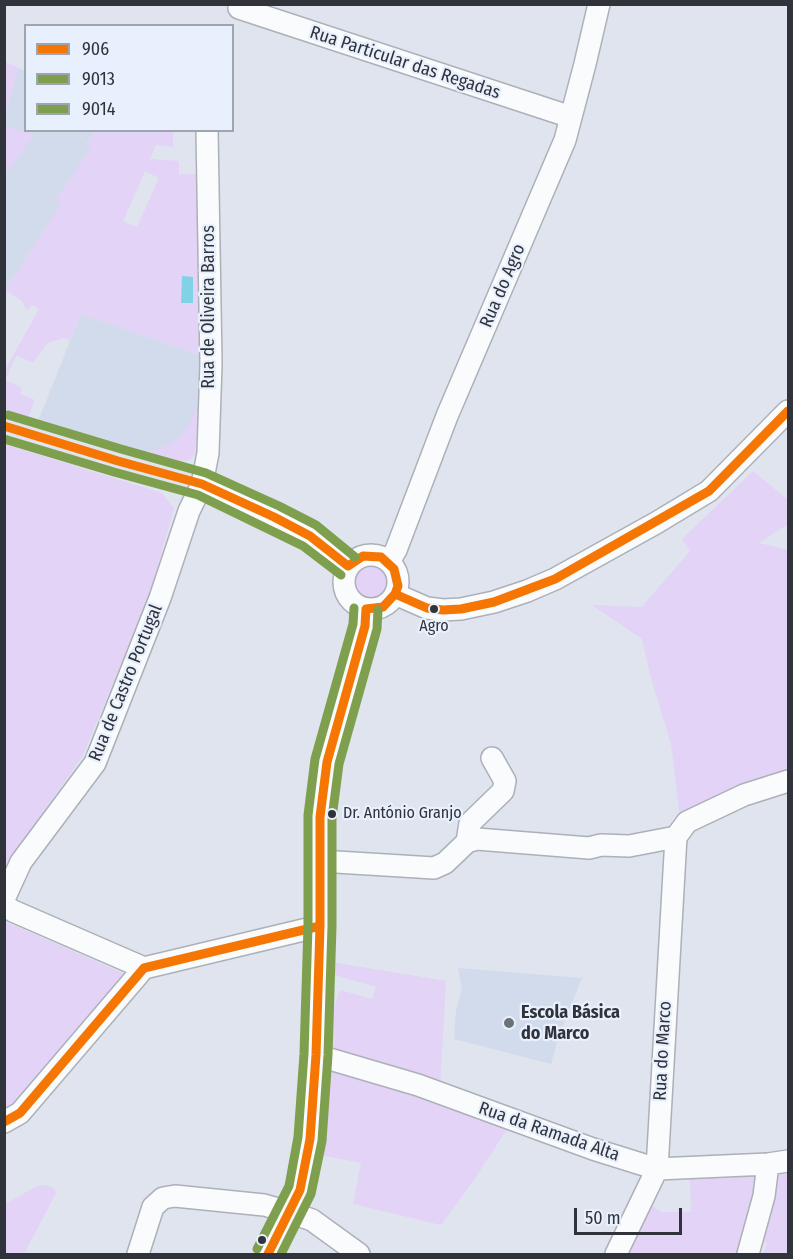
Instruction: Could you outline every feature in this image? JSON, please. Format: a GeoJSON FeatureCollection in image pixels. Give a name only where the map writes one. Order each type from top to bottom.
{"type":"FeatureCollection","features":[{"type":"Feature","properties":{"kind":"street","name":"Rua do Agro"},"geometry":{"type":"LineString","coordinates":[[389,562],[396,550],[447,416],[565,140],[599,4]]}},
{"type":"Feature","properties":{"kind":"street","name":"Rua Particular das Regadas"},"geometry":{"type":"LineString","coordinates":[[236,13],[571,117]]}},
{"type":"Feature","properties":{"kind":"street","name":"Rua de Oliveira Barros"},"geometry":{"type":"LineString","coordinates":[[202,484],[208,453],[211,341],[207,132]]}},
{"type":"Feature","properties":{"kind":"street"},"geometry":{"type":"LineString","coordinates":[[395,594],[427,608],[461,609],[494,602],[555,579],[656,523],[709,490],[789,411]]}},
{"type":"Feature","properties":{"kind":"street"},"geometry":{"type":"LineString","coordinates":[[202,484],[310,536],[348,566]]}},
{"type":"Feature","properties":{"kind":"street","name":"Rua de Castro Portugal"},"geometry":{"type":"LineString","coordinates":[[4,899],[21,862],[94,763],[160,598],[189,511],[202,484]]}},
{"type":"Feature","properties":{"kind":"street"},"geometry":{"type":"LineString","coordinates":[[363,556],[381,557],[389,562],[398,577],[395,594],[383,607],[366,609],[350,600],[343,584],[348,566],[363,556]]}},
{"type":"Feature","properties":{"kind":"street"},"geometry":{"type":"LineString","coordinates":[[268,1254],[300,1190],[310,1138],[316,1055],[320,926],[320,817],[327,762],[365,626],[366,609]]}},
{"type":"Feature","properties":{"kind":"street"},"geometry":{"type":"LineString","coordinates":[[467,842],[470,824],[503,791],[505,781],[492,758]]}},
{"type":"Feature","properties":{"kind":"street"},"geometry":{"type":"LineString","coordinates":[[320,861],[434,868],[445,863],[467,842],[477,839],[589,848],[601,845],[629,846],[676,837],[687,822],[744,795],[789,781]]}},
{"type":"Feature","properties":{"kind":"street","name":"Rua do Marco"},"geometry":{"type":"LineString","coordinates":[[616,1254],[657,1169],[676,837]]}},
{"type":"Feature","properties":{"kind":"street"},"geometry":{"type":"LineString","coordinates":[[4,905],[142,967],[320,926]]}},
{"type":"Feature","properties":{"kind":"street"},"geometry":{"type":"LineString","coordinates":[[4,1122],[20,1113],[142,967]]}},
{"type":"Feature","properties":{"kind":"street","name":"Rua da Ramada Alta"},"geometry":{"type":"LineString","coordinates":[[316,1055],[418,1085],[593,1149],[657,1169],[778,1163]]}},
{"type":"Feature","properties":{"kind":"street"},"geometry":{"type":"LineString","coordinates":[[748,1254],[764,1196],[778,1163]]}},
{"type":"Feature","properties":{"kind":"street"},"geometry":{"type":"LineString","coordinates":[[138,1254],[153,1207],[163,1198],[175,1196],[264,1205],[289,1212],[312,1220],[359,1254]]}},
{"type":"Feature","properties":{"kind":"shaded area"},"geometry":{"type":"Polygon","coordinates":[[[4,62],[24,71],[24,132],[95,132],[86,144],[92,148],[56,200],[62,203],[5,290],[4,62]]]}},
{"type":"Feature","properties":{"kind":"shaded area"},"geometry":{"type":"Polygon","coordinates":[[[5,62],[19,68],[5,115],[5,62]]]}},
{"type":"Feature","properties":{"kind":"shaded area"},"geometry":{"type":"Polygon","coordinates":[[[4,126],[34,135],[5,175],[4,126]]]}},
{"type":"Feature","properties":{"kind":"shaded area"},"geometry":{"type":"Polygon","coordinates":[[[95,132],[173,132],[173,147],[156,145],[150,159],[179,161],[179,174],[200,174],[203,356],[81,314],[70,340],[64,338],[47,343],[33,363],[17,355],[5,380],[5,370],[39,309],[32,305],[27,311],[22,301],[5,290],[61,204],[55,200],[91,148],[86,145],[95,132]],[[145,171],[123,221],[137,227],[159,178],[145,171]]]}},
{"type":"Feature","properties":{"kind":"shaded area"},"geometry":{"type":"Polygon","coordinates":[[[81,314],[203,356],[195,450],[177,465],[38,421],[81,314]]]}},
{"type":"Feature","properties":{"kind":"shaded area"},"geometry":{"type":"Polygon","coordinates":[[[5,380],[22,388],[20,394],[35,400],[28,417],[5,410],[5,380]]]}},
{"type":"Feature","properties":{"kind":"shaded area"},"geometry":{"type":"Polygon","coordinates":[[[198,406],[195,454],[191,459],[177,464],[139,453],[156,450],[180,436],[190,423],[198,406]]]}},
{"type":"Feature","properties":{"kind":"shaded area"},"geometry":{"type":"Polygon","coordinates":[[[4,444],[162,493],[174,508],[148,601],[82,757],[8,863],[4,862],[4,444]]]}},
{"type":"Feature","properties":{"kind":"shaded area"},"geometry":{"type":"Polygon","coordinates":[[[753,471],[788,500],[788,524],[759,543],[788,550],[788,776],[680,817],[671,744],[650,675],[642,639],[592,605],[642,607],[690,551],[682,539],[753,471]]]}},
{"type":"Feature","properties":{"kind":"shaded area"},"geometry":{"type":"Polygon","coordinates":[[[371,565],[383,570],[388,582],[383,594],[371,599],[359,594],[354,582],[359,570],[371,565]]]}},
{"type":"Feature","properties":{"kind":"shaded area"},"geometry":{"type":"Polygon","coordinates":[[[4,921],[127,975],[4,1116],[4,921]]]}},
{"type":"Feature","properties":{"kind":"shaded area"},"geometry":{"type":"Polygon","coordinates":[[[325,961],[446,981],[440,1088],[321,1050],[323,1013],[332,1014],[340,990],[372,999],[376,987],[324,972],[325,961]]]}},
{"type":"Feature","properties":{"kind":"shaded area","name":"Escola Básica do Marco"},"geometry":{"type":"Polygon","coordinates":[[[458,968],[582,978],[559,1035],[551,1064],[454,1039],[456,1010],[462,989],[458,968]]]}},
{"type":"Feature","properties":{"kind":"shaded area"},"geometry":{"type":"Polygon","coordinates":[[[320,1066],[511,1123],[441,1225],[353,1204],[361,1163],[316,1154],[320,1066]]]}},
{"type":"Feature","properties":{"kind":"shaded area"},"geometry":{"type":"Polygon","coordinates":[[[788,1167],[788,1254],[763,1254],[767,1243],[760,1242],[775,1174],[788,1167]]]}},
{"type":"Feature","properties":{"kind":"shaded area"},"geometry":{"type":"Polygon","coordinates":[[[762,1170],[744,1254],[623,1254],[648,1204],[662,1212],[691,1212],[690,1177],[762,1170]]]}},
{"type":"Feature","properties":{"kind":"shaded area"},"geometry":{"type":"Polygon","coordinates":[[[44,1185],[54,1188],[56,1193],[24,1254],[5,1254],[5,1204],[37,1186],[44,1185]]]}},
{"type":"Feature","properties":{"kind":"water"},"geometry":{"type":"Polygon","coordinates":[[[182,276],[193,277],[193,303],[181,303],[182,276]]]}},
{"type":"Feature","properties":{"kind":"transit line","name":"906"},"geometry":{"type":"LineString","coordinates":[[395,594],[427,608],[461,609],[494,602],[555,579],[709,491],[788,411]]}},
{"type":"Feature","properties":{"kind":"transit line","name":"9014"},"geometry":{"type":"LineString","coordinates":[[8,415],[206,473],[316,525],[355,557]]}},
{"type":"Feature","properties":{"kind":"transit line","name":"906"},"geometry":{"type":"LineString","coordinates":[[4,426],[202,484],[310,536],[348,566],[363,556],[381,557],[394,569],[398,586],[395,594],[383,607],[366,609]]}},
{"type":"Feature","properties":{"kind":"transit line","name":"9013"},"geometry":{"type":"LineString","coordinates":[[4,439],[198,495],[303,546],[341,575]]}},
{"type":"Feature","properties":{"kind":"transit line","name":"9014"},"geometry":{"type":"LineString","coordinates":[[257,1249],[289,1186],[298,1137],[304,1054],[308,926],[308,815],[315,759],[353,624],[354,608]]}},
{"type":"Feature","properties":{"kind":"transit line","name":"906"},"geometry":{"type":"LineString","coordinates":[[268,1254],[300,1190],[310,1139],[316,1055],[320,926],[320,817],[327,762],[365,626],[366,609]]}},
{"type":"Feature","properties":{"kind":"transit line","name":"9013"},"geometry":{"type":"LineString","coordinates":[[281,1254],[311,1194],[322,1141],[328,1055],[332,926],[332,818],[339,764],[377,629],[378,610]]}},
{"type":"Feature","properties":{"kind":"transit line","name":"906"},"geometry":{"type":"LineString","coordinates":[[4,1122],[20,1113],[144,968],[320,926]]}},
{"type":"Feature","properties":{"kind":"place","name":"Agro"},"geometry":{"type":"Point","coordinates":[434,609]}},
{"type":"Feature","properties":{"kind":"place","name":"Dr. António Granjo"},"geometry":{"type":"Point","coordinates":[332,814]}},
{"type":"Feature","properties":{"kind":"place","name":"Escola Básica do Marco"},"geometry":{"type":"Point","coordinates":[509,1023]}}]}
